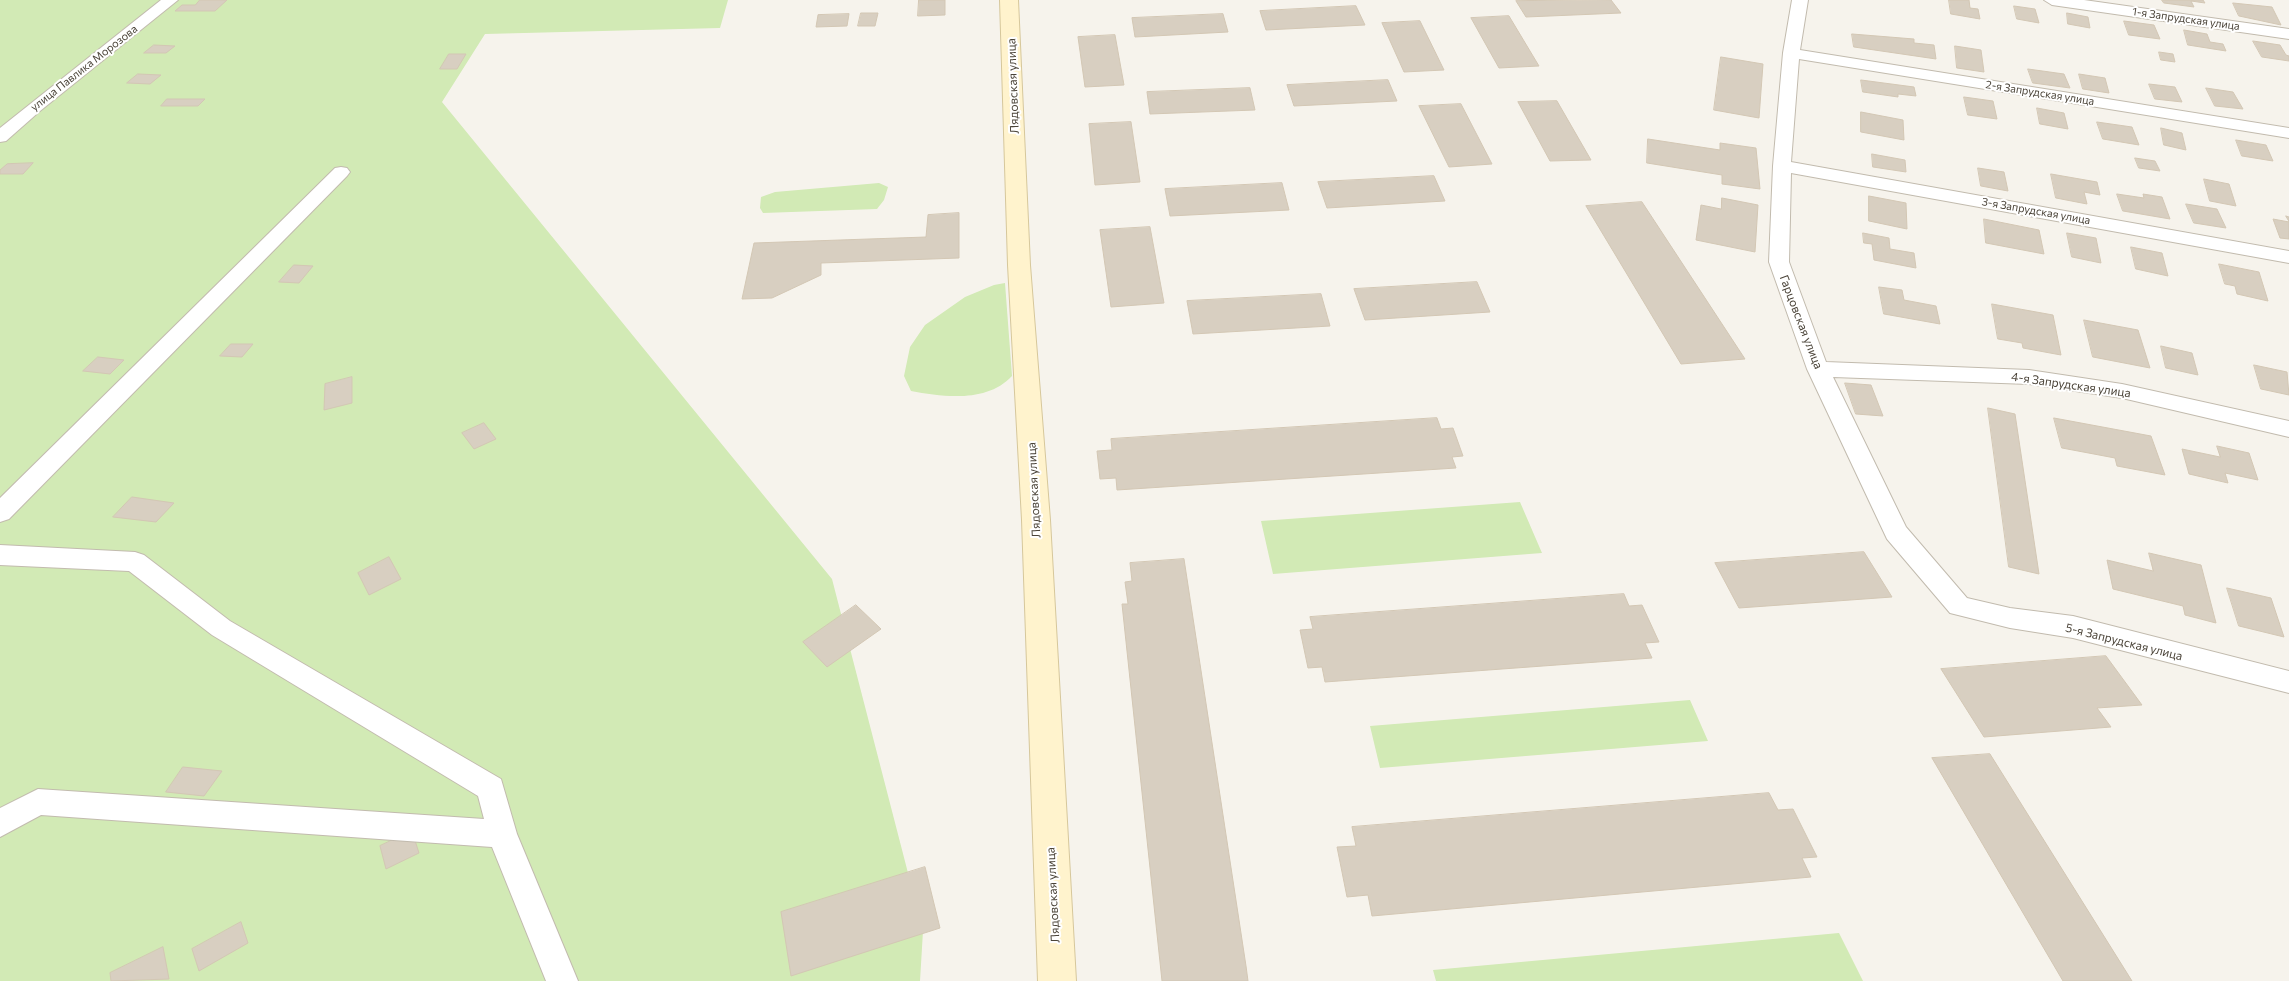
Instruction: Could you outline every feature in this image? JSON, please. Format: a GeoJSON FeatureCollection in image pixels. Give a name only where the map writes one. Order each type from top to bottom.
{"type":"FeatureCollection","features":[{"type":"Feature","properties":{"kind":"main road","name":"Лядовская улица"},"geometry":{"type":"LineString","coordinates":[[1009,0],[1019,265],[1036,520],[1057,981]]}},
{"type":"Feature","properties":{"kind":"street","name":"улица Павлика Морозова"},"geometry":{"type":"LineString","coordinates":[[0,137],[34,107],[170,0]]}},
{"type":"Feature","properties":{"kind":"street","name":"Гарцовская улица"},"geometry":{"type":"LineString","coordinates":[[1800,0],[1791,53],[1782,166],[1778,262],[1818,369],[1896,532],[1959,606]]}},
{"type":"Feature","properties":{"kind":"street","name":"1-я Запрудская улица"},"geometry":{"type":"LineString","coordinates":[[2052,0],[2289,34]]}},
{"type":"Feature","properties":{"kind":"street","name":"2-я Запрудская улица"},"geometry":{"type":"LineString","coordinates":[[1791,53],[2289,133]]}},
{"type":"Feature","properties":{"kind":"street","name":"3-я Запрудская улица"},"geometry":{"type":"LineString","coordinates":[[1782,166],[2289,257]]}},
{"type":"Feature","properties":{"kind":"street"},"geometry":{"type":"LineString","coordinates":[[0,514],[341,172]]}},
{"type":"Feature","properties":{"kind":"street","name":"4-я Запрудская улица"},"geometry":{"type":"LineString","coordinates":[[1818,369],[2029,377],[2122,391],[2289,429]]}},
{"type":"Feature","properties":{"kind":"street"},"geometry":{"type":"LineString","coordinates":[[0,555],[135,562],[221,628],[491,788],[502,834],[562,981]]}},
{"type":"Feature","properties":{"kind":"street","name":"5-я Запрудская улица"},"geometry":{"type":"LineString","coordinates":[[1959,606],[2010,618],[2073,628],[2289,682]]}},
{"type":"Feature","properties":{"kind":"street"},"geometry":{"type":"LineString","coordinates":[[0,823],[38,802],[502,834]]}},
{"type":"Feature","properties":{"kind":"green space"},"geometry":{"type":"Polygon","coordinates":[[[0,0],[728,0],[720,28],[485,34],[442,102],[832,579],[923,931],[920,981],[0,981],[0,0]]]}},
{"type":"Feature","properties":{"kind":"green space"},"geometry":{"type":"Polygon","coordinates":[[[879,183],[888,187],[884,200],[877,209],[763,213],[760,208],[761,197],[775,192],[879,183]]]}},
{"type":"Feature","properties":{"kind":"green space"},"geometry":{"type":"Polygon","coordinates":[[[1005,283],[1012,376],[1002,385],[978,394],[951,396],[911,391],[904,376],[910,347],[925,325],[965,297],[994,285],[1005,283]]]}},
{"type":"Feature","properties":{"kind":"green space"},"geometry":{"type":"Polygon","coordinates":[[[1520,502],[1542,553],[1273,574],[1261,521],[1520,502]]]}},
{"type":"Feature","properties":{"kind":"green space"},"geometry":{"type":"Polygon","coordinates":[[[1690,700],[1708,741],[1380,768],[1370,726],[1690,700]]]}},
{"type":"Feature","properties":{"kind":"green space"},"geometry":{"type":"Polygon","coordinates":[[[1839,933],[1863,981],[1436,981],[1433,970],[1839,933]]]}},
{"type":"Feature","properties":{"kind":"building"},"geometry":{"type":"Polygon","coordinates":[[[200,0],[227,0],[215,11],[175,11],[182,5],[195,5],[200,0]]]}},
{"type":"Feature","properties":{"kind":"building"},"geometry":{"type":"Polygon","coordinates":[[[919,0],[945,0],[945,15],[918,16],[919,0]]]}},
{"type":"Feature","properties":{"kind":"building"},"geometry":{"type":"Polygon","coordinates":[[[1611,0],[1621,13],[1526,17],[1516,1],[1611,0]]]}},
{"type":"Feature","properties":{"kind":"building"},"geometry":{"type":"Polygon","coordinates":[[[1949,0],[1969,0],[1970,8],[1978,9],[1980,19],[1951,14],[1949,0]]]}},
{"type":"Feature","properties":{"kind":"building"},"geometry":{"type":"Polygon","coordinates":[[[2162,0],[2203,0],[2205,3],[2191,1],[2194,7],[2164,3],[2162,0]]]}},
{"type":"Feature","properties":{"kind":"building"},"geometry":{"type":"Polygon","coordinates":[[[2233,3],[2272,7],[2281,25],[2239,16],[2233,3]]]}},
{"type":"Feature","properties":{"kind":"building"},"geometry":{"type":"Polygon","coordinates":[[[1356,6],[1365,25],[1266,30],[1260,11],[1356,6]]]}},
{"type":"Feature","properties":{"kind":"building"},"geometry":{"type":"Polygon","coordinates":[[[2014,6],[2035,9],[2039,23],[2017,19],[2014,6]]]}},
{"type":"Feature","properties":{"kind":"building"},"geometry":{"type":"Polygon","coordinates":[[[861,13],[878,13],[875,26],[858,26],[861,13]]]}},
{"type":"Feature","properties":{"kind":"building"},"geometry":{"type":"Polygon","coordinates":[[[2067,13],[2088,17],[2090,28],[2068,24],[2067,13]]]}},
{"type":"Feature","properties":{"kind":"building"},"geometry":{"type":"Polygon","coordinates":[[[849,14],[847,26],[816,27],[818,15],[849,14]]]}},
{"type":"Feature","properties":{"kind":"building"},"geometry":{"type":"Polygon","coordinates":[[[1223,14],[1228,32],[1135,37],[1132,18],[1223,14]]]}},
{"type":"Feature","properties":{"kind":"building"},"geometry":{"type":"Polygon","coordinates":[[[1509,16],[1539,66],[1499,68],[1471,18],[1509,16]]]}},
{"type":"Feature","properties":{"kind":"building"},"geometry":{"type":"Polygon","coordinates":[[[1420,21],[1444,70],[1404,72],[1382,23],[1420,21]]]}},
{"type":"Feature","properties":{"kind":"building"},"geometry":{"type":"Polygon","coordinates":[[[2124,21],[2154,25],[2160,39],[2129,35],[2124,21]]]}},
{"type":"Feature","properties":{"kind":"building"},"geometry":{"type":"Polygon","coordinates":[[[2184,30],[2207,34],[2210,42],[2223,44],[2226,51],[2188,45],[2184,30]]]}},
{"type":"Feature","properties":{"kind":"building"},"geometry":{"type":"Polygon","coordinates":[[[1852,34],[1914,39],[1914,43],[1934,45],[1936,59],[1854,47],[1852,34]]]}},
{"type":"Feature","properties":{"kind":"building"},"geometry":{"type":"Polygon","coordinates":[[[1115,35],[1124,85],[1085,87],[1078,37],[1115,35]]]}},
{"type":"Feature","properties":{"kind":"building"},"geometry":{"type":"Polygon","coordinates":[[[2253,41],[2280,45],[2286,55],[2289,56],[2289,61],[2262,57],[2253,41]]]}},
{"type":"Feature","properties":{"kind":"building"},"geometry":{"type":"Polygon","coordinates":[[[154,45],[175,46],[166,53],[144,53],[154,45]]]}},
{"type":"Feature","properties":{"kind":"building"},"geometry":{"type":"Polygon","coordinates":[[[1955,46],[1981,50],[1984,72],[1957,68],[1955,46]]]}},
{"type":"Feature","properties":{"kind":"building"},"geometry":{"type":"Polygon","coordinates":[[[2159,52],[2173,54],[2175,62],[2161,60],[2159,52]]]}},
{"type":"Feature","properties":{"kind":"building"},"geometry":{"type":"Polygon","coordinates":[[[449,54],[466,54],[457,69],[440,69],[449,54]]]}},
{"type":"Feature","properties":{"kind":"building"},"geometry":{"type":"Polygon","coordinates":[[[1721,57],[1763,64],[1759,118],[1714,110],[1721,57]]]}},
{"type":"Feature","properties":{"kind":"building"},"geometry":{"type":"Polygon","coordinates":[[[2028,69],[2064,74],[2070,88],[2033,83],[2028,69]]]}},
{"type":"Feature","properties":{"kind":"building"},"geometry":{"type":"Polygon","coordinates":[[[138,74],[161,75],[150,84],[127,83],[138,74]]]}},
{"type":"Feature","properties":{"kind":"building"},"geometry":{"type":"Polygon","coordinates":[[[2079,74],[2105,78],[2109,93],[2083,89],[2079,74]]]}},
{"type":"Feature","properties":{"kind":"building"},"geometry":{"type":"Polygon","coordinates":[[[1388,80],[1397,101],[1294,106],[1287,85],[1388,80]]]}},
{"type":"Feature","properties":{"kind":"building"},"geometry":{"type":"Polygon","coordinates":[[[1861,80],[1914,87],[1916,96],[1898,94],[1898,97],[1863,92],[1861,80]]]}},
{"type":"Feature","properties":{"kind":"building"},"geometry":{"type":"Polygon","coordinates":[[[2149,84],[2175,87],[2182,102],[2155,99],[2149,84]]]}},
{"type":"Feature","properties":{"kind":"building"},"geometry":{"type":"Polygon","coordinates":[[[1250,88],[1255,110],[1150,114],[1147,92],[1250,88]]]}},
{"type":"Feature","properties":{"kind":"building"},"geometry":{"type":"Polygon","coordinates":[[[2206,88],[2233,92],[2243,109],[2215,106],[2206,88]]]}},
{"type":"Feature","properties":{"kind":"building"},"geometry":{"type":"Polygon","coordinates":[[[1964,97],[1993,101],[1997,119],[1968,115],[1964,97]]]}},
{"type":"Feature","properties":{"kind":"building"},"geometry":{"type":"Polygon","coordinates":[[[167,99],[205,99],[198,106],[161,106],[167,99]]]}},
{"type":"Feature","properties":{"kind":"building"},"geometry":{"type":"Polygon","coordinates":[[[1557,101],[1591,160],[1550,161],[1518,102],[1557,101]]]}},
{"type":"Feature","properties":{"kind":"building"},"geometry":{"type":"Polygon","coordinates":[[[1461,104],[1492,164],[1449,167],[1419,106],[1461,104]]]}},
{"type":"Feature","properties":{"kind":"building"},"geometry":{"type":"Polygon","coordinates":[[[2037,108],[2064,113],[2068,129],[2040,124],[2037,108]]]}},
{"type":"Feature","properties":{"kind":"building"},"geometry":{"type":"Polygon","coordinates":[[[1861,112],[1903,120],[1904,140],[1861,132],[1861,112]]]}},
{"type":"Feature","properties":{"kind":"building"},"geometry":{"type":"Polygon","coordinates":[[[1131,122],[1140,182],[1095,185],[1089,124],[1131,122]]]}},
{"type":"Feature","properties":{"kind":"building"},"geometry":{"type":"Polygon","coordinates":[[[2097,122],[2132,127],[2139,145],[2103,139],[2097,122]]]}},
{"type":"Feature","properties":{"kind":"building"},"geometry":{"type":"Polygon","coordinates":[[[2161,128],[2182,133],[2186,150],[2164,145],[2161,128]]]}},
{"type":"Feature","properties":{"kind":"building"},"geometry":{"type":"Polygon","coordinates":[[[1648,139],[1720,150],[1720,143],[1756,148],[1760,189],[1722,184],[1722,175],[1647,163],[1648,139]]]}},
{"type":"Feature","properties":{"kind":"building"},"geometry":{"type":"Polygon","coordinates":[[[2236,140],[2266,145],[2273,161],[2242,156],[2236,140]]]}},
{"type":"Feature","properties":{"kind":"building"},"geometry":{"type":"Polygon","coordinates":[[[1872,154],[1905,160],[1906,172],[1873,167],[1872,154]]]}},
{"type":"Feature","properties":{"kind":"building"},"geometry":{"type":"Polygon","coordinates":[[[2135,158],[2155,161],[2160,171],[2139,168],[2135,158]]]}},
{"type":"Feature","properties":{"kind":"building"},"geometry":{"type":"Polygon","coordinates":[[[33,163],[23,174],[0,174],[0,170],[7,164],[33,163]]]}},
{"type":"Feature","properties":{"kind":"building"},"geometry":{"type":"Polygon","coordinates":[[[1978,168],[2004,172],[2008,191],[1981,186],[1978,168]]]}},
{"type":"Feature","properties":{"kind":"building"},"geometry":{"type":"Polygon","coordinates":[[[2051,174],[2097,182],[2100,195],[2084,192],[2087,204],[2056,198],[2051,174]]]}},
{"type":"Feature","properties":{"kind":"building"},"geometry":{"type":"Polygon","coordinates":[[[1434,176],[1445,201],[1327,208],[1318,182],[1434,176]]]}},
{"type":"Feature","properties":{"kind":"building"},"geometry":{"type":"Polygon","coordinates":[[[2204,179],[2229,184],[2236,206],[2210,201],[2204,179]]]}},
{"type":"Feature","properties":{"kind":"building"},"geometry":{"type":"Polygon","coordinates":[[[1282,183],[1289,210],[1170,216],[1165,189],[1282,183]]]}},
{"type":"Feature","properties":{"kind":"building"},"geometry":{"type":"Polygon","coordinates":[[[2117,194],[2144,198],[2143,194],[2162,197],[2170,219],[2123,211],[2117,194]]]}},
{"type":"Feature","properties":{"kind":"building"},"geometry":{"type":"Polygon","coordinates":[[[1869,196],[1906,203],[1907,229],[1869,221],[1869,196]]]}},
{"type":"Feature","properties":{"kind":"building"},"geometry":{"type":"Polygon","coordinates":[[[1722,198],[1758,205],[1755,252],[1696,240],[1701,205],[1721,209],[1722,198]]]}},
{"type":"Feature","properties":{"kind":"building"},"geometry":{"type":"Polygon","coordinates":[[[1642,202],[1745,359],[1681,364],[1586,206],[1642,202]]]}},
{"type":"Feature","properties":{"kind":"building"},"geometry":{"type":"Polygon","coordinates":[[[2186,204],[2217,209],[2226,228],[2194,223],[2186,204]]]}},
{"type":"Feature","properties":{"kind":"building"},"geometry":{"type":"Polygon","coordinates":[[[959,213],[959,258],[821,263],[821,275],[772,298],[742,299],[754,243],[926,237],[928,215],[959,213]]]}},
{"type":"Feature","properties":{"kind":"building"},"geometry":{"type":"Polygon","coordinates":[[[1984,219],[2039,230],[2044,254],[1986,243],[1984,219]]]}},
{"type":"Feature","properties":{"kind":"building"},"geometry":{"type":"Polygon","coordinates":[[[2273,219],[2289,222],[2289,239],[2280,238],[2273,219]]]}},
{"type":"Feature","properties":{"kind":"building"},"geometry":{"type":"Polygon","coordinates":[[[1150,227],[1164,303],[1111,307],[1100,230],[1150,227]]]}},
{"type":"Feature","properties":{"kind":"building"},"geometry":{"type":"Polygon","coordinates":[[[1863,233],[1889,238],[1890,249],[1914,253],[1916,268],[1874,260],[1872,244],[1864,243],[1863,233]]]}},
{"type":"Feature","properties":{"kind":"building"},"geometry":{"type":"Polygon","coordinates":[[[2067,233],[2096,238],[2101,263],[2072,257],[2067,233]]]}},
{"type":"Feature","properties":{"kind":"building"},"geometry":{"type":"Polygon","coordinates":[[[2131,247],[2162,253],[2168,276],[2136,269],[2131,247]]]}},
{"type":"Feature","properties":{"kind":"building"},"geometry":{"type":"Polygon","coordinates":[[[2219,264],[2259,272],[2268,301],[2237,294],[2235,286],[2225,284],[2219,264]]]}},
{"type":"Feature","properties":{"kind":"building"},"geometry":{"type":"Polygon","coordinates":[[[294,265],[313,266],[299,283],[279,282],[294,265]]]}},
{"type":"Feature","properties":{"kind":"building"},"geometry":{"type":"Polygon","coordinates":[[[1477,282],[1490,312],[1365,320],[1354,289],[1477,282]]]}},
{"type":"Feature","properties":{"kind":"building"},"geometry":{"type":"Polygon","coordinates":[[[1879,287],[1902,290],[1904,300],[1936,306],[1940,324],[1884,314],[1879,287]]]}},
{"type":"Feature","properties":{"kind":"building"},"geometry":{"type":"Polygon","coordinates":[[[1321,294],[1330,326],[1193,334],[1187,301],[1321,294]]]}},
{"type":"Feature","properties":{"kind":"building"},"geometry":{"type":"Polygon","coordinates":[[[1992,304],[2053,315],[2061,355],[2023,348],[2022,343],[1998,339],[1992,304]]]}},
{"type":"Feature","properties":{"kind":"building"},"geometry":{"type":"Polygon","coordinates":[[[2084,320],[2138,330],[2150,368],[2093,357],[2084,320]]]}},
{"type":"Feature","properties":{"kind":"building"},"geometry":{"type":"Polygon","coordinates":[[[231,344],[253,344],[242,357],[220,356],[231,344]]]}},
{"type":"Feature","properties":{"kind":"building"},"geometry":{"type":"Polygon","coordinates":[[[2161,346],[2192,353],[2198,375],[2166,368],[2161,346]]]}},
{"type":"Feature","properties":{"kind":"building"},"geometry":{"type":"Polygon","coordinates":[[[98,357],[124,360],[110,374],[83,371],[98,357]]]}},
{"type":"Feature","properties":{"kind":"building"},"geometry":{"type":"Polygon","coordinates":[[[2254,365],[2287,372],[2289,395],[2261,389],[2254,365]]]}},
{"type":"Feature","properties":{"kind":"building"},"geometry":{"type":"Polygon","coordinates":[[[352,377],[352,403],[324,410],[325,384],[352,377]]]}},
{"type":"Feature","properties":{"kind":"building"},"geometry":{"type":"Polygon","coordinates":[[[1845,383],[1871,385],[1883,416],[1856,414],[1845,383]]]}},
{"type":"Feature","properties":{"kind":"building"},"geometry":{"type":"Polygon","coordinates":[[[1988,408],[2015,414],[2039,574],[2009,567],[1988,408]]]}},
{"type":"Feature","properties":{"kind":"building"},"geometry":{"type":"Polygon","coordinates":[[[1437,418],[1441,429],[1453,428],[1463,456],[1452,457],[1456,468],[1117,490],[1116,478],[1100,479],[1097,451],[1112,450],[1111,439],[1437,418]]]}},
{"type":"Feature","properties":{"kind":"building"},"geometry":{"type":"Polygon","coordinates":[[[2054,418],[2151,436],[2165,475],[2117,466],[2115,458],[2062,448],[2054,418]]]}},
{"type":"Feature","properties":{"kind":"building"},"geometry":{"type":"Polygon","coordinates":[[[484,423],[496,439],[474,449],[462,433],[484,423]]]}},
{"type":"Feature","properties":{"kind":"building"},"geometry":{"type":"Polygon","coordinates":[[[2217,446],[2249,453],[2258,480],[2225,473],[2228,483],[2189,474],[2182,449],[2220,457],[2217,446]]]}},
{"type":"Feature","properties":{"kind":"building"},"geometry":{"type":"Polygon","coordinates":[[[132,497],[174,503],[156,522],[113,517],[132,497]]]}},
{"type":"Feature","properties":{"kind":"building"},"geometry":{"type":"Polygon","coordinates":[[[1864,552],[1892,597],[1739,608],[1715,563],[1864,552]]]}},
{"type":"Feature","properties":{"kind":"building"},"geometry":{"type":"Polygon","coordinates":[[[2149,553],[2201,565],[2216,623],[2185,615],[2183,606],[2113,589],[2107,560],[2153,571],[2149,553]]]}},
{"type":"Feature","properties":{"kind":"building"},"geometry":{"type":"Polygon","coordinates":[[[389,557],[401,579],[369,595],[358,573],[389,557]]]}},
{"type":"Feature","properties":{"kind":"building"},"geometry":{"type":"Polygon","coordinates":[[[1184,559],[1248,981],[1162,981],[1122,604],[1128,604],[1125,582],[1132,581],[1130,563],[1184,559]]]}},
{"type":"Feature","properties":{"kind":"building"},"geometry":{"type":"Polygon","coordinates":[[[2227,588],[2271,598],[2284,637],[2239,626],[2227,588]]]}},
{"type":"Feature","properties":{"kind":"building"},"geometry":{"type":"Polygon","coordinates":[[[1624,594],[1629,606],[1642,605],[1659,642],[1645,643],[1652,658],[1325,682],[1322,667],[1308,668],[1300,630],[1313,629],[1310,617],[1624,594]]]}},
{"type":"Feature","properties":{"kind":"building"},"geometry":{"type":"Polygon","coordinates":[[[856,605],[881,629],[827,667],[803,642],[856,605]]]}},
{"type":"Feature","properties":{"kind":"building"},"geometry":{"type":"Polygon","coordinates":[[[2106,656],[2142,705],[2097,708],[2111,727],[1984,737],[1941,669],[2106,656]]]}},
{"type":"Feature","properties":{"kind":"building"},"geometry":{"type":"Polygon","coordinates":[[[1990,754],[2132,981],[2063,981],[1932,758],[1990,754]]]}},
{"type":"Feature","properties":{"kind":"building"},"geometry":{"type":"Polygon","coordinates":[[[183,767],[222,771],[204,796],[166,792],[183,767]]]}},
{"type":"Feature","properties":{"kind":"building"},"geometry":{"type":"Polygon","coordinates":[[[1769,793],[1778,810],[1793,809],[1817,857],[1802,858],[1811,877],[1372,916],[1368,895],[1347,897],[1337,847],[1356,846],[1352,827],[1769,793]]]}},
{"type":"Feature","properties":{"kind":"building"},"geometry":{"type":"Polygon","coordinates":[[[412,831],[419,853],[386,869],[380,846],[412,831]]]}},
{"type":"Feature","properties":{"kind":"building"},"geometry":{"type":"Polygon","coordinates":[[[925,867],[940,928],[791,976],[781,912],[925,867]]]}},
{"type":"Feature","properties":{"kind":"building"},"geometry":{"type":"Polygon","coordinates":[[[241,922],[248,943],[199,971],[192,949],[241,922]]]}},
{"type":"Feature","properties":{"kind":"building"},"geometry":{"type":"Polygon","coordinates":[[[163,947],[169,979],[111,981],[110,973],[163,947]]]}}]}
